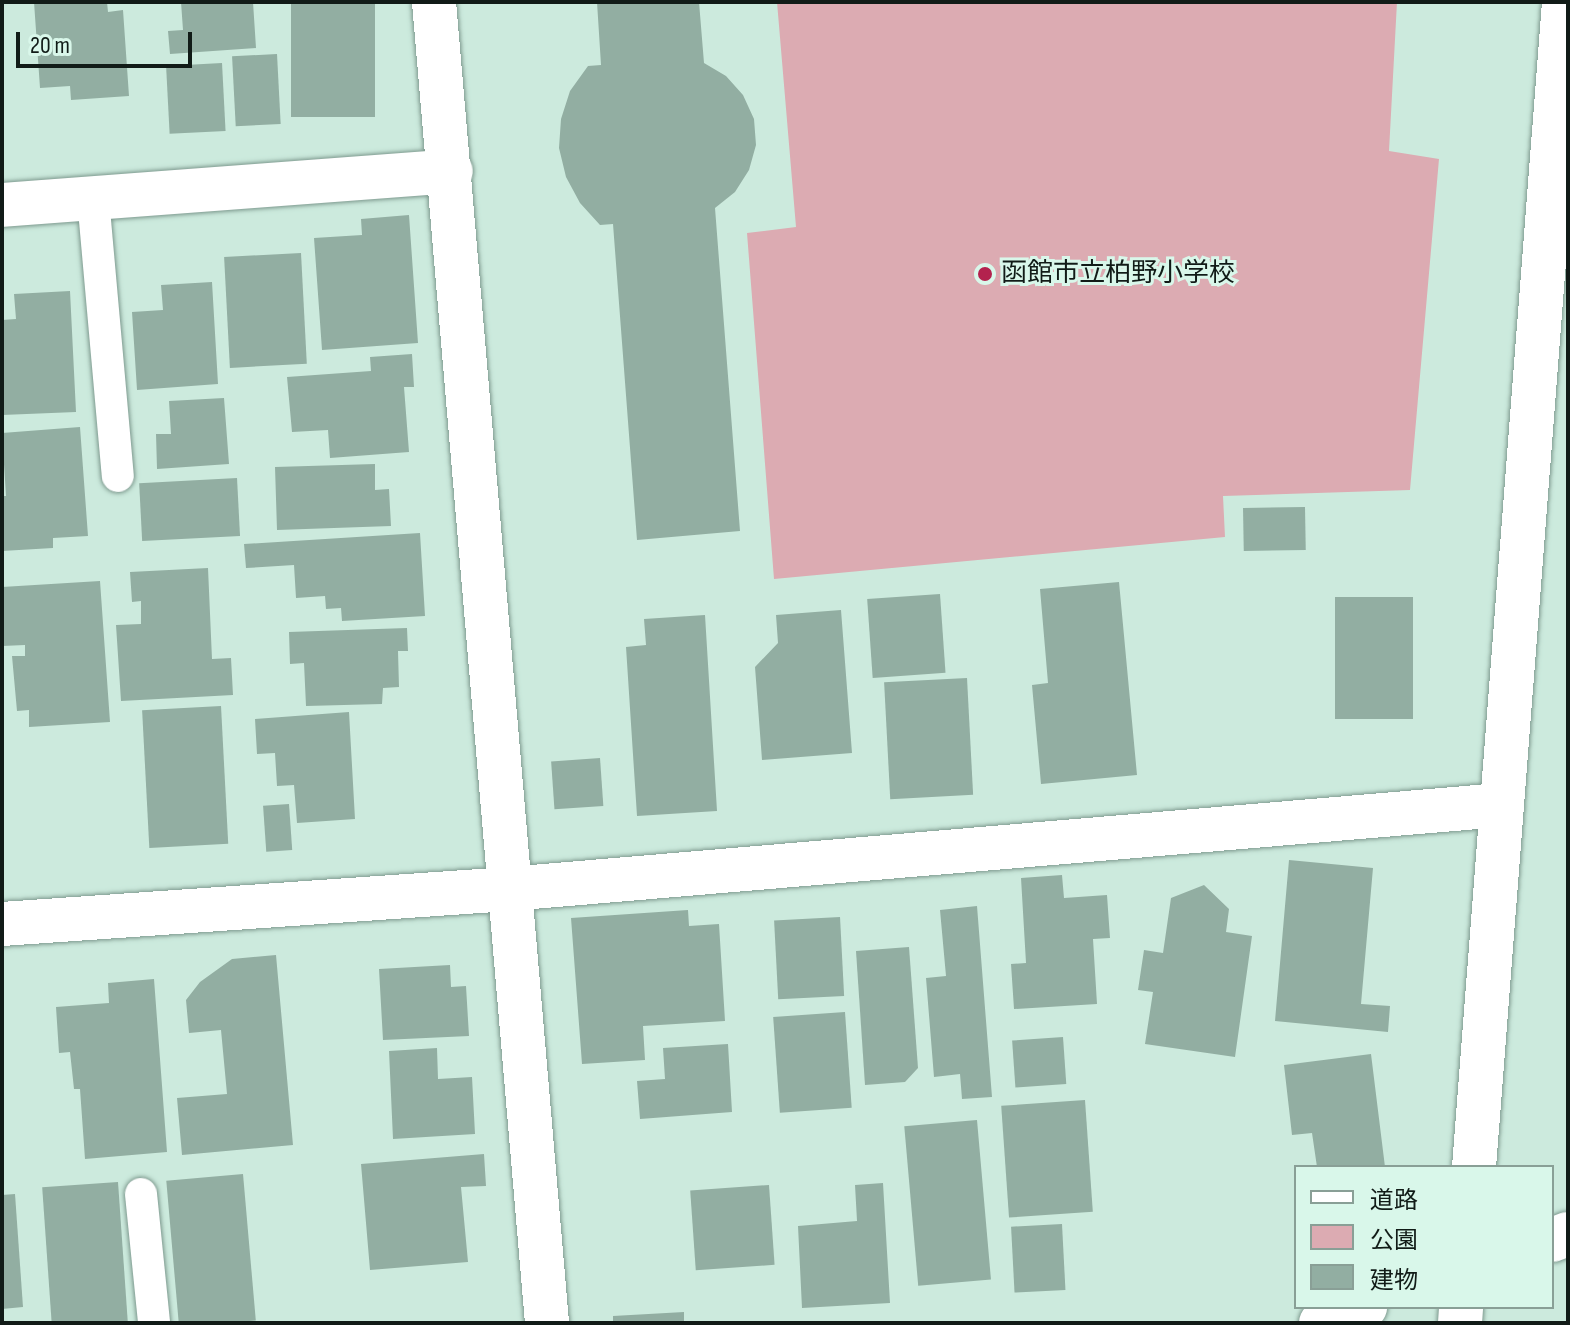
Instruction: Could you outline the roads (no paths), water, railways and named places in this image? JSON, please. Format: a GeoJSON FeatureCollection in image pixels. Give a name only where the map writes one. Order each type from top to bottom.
{"type":"FeatureCollection","features":[{"type":"Feature","properties":{"kind":"street"},"geometry":{"type":"LineString","coordinates":[[434,2],[451,171],[547,1323]]}},
{"type":"Feature","properties":{"kind":"street"},"geometry":{"type":"LineString","coordinates":[[1474,1165],[1564,2]]}},
{"type":"Feature","properties":{"kind":"street"},"geometry":{"type":"LineString","coordinates":[[2,205],[451,171]]}},
{"type":"Feature","properties":{"kind":"street"},"geometry":{"type":"LineString","coordinates":[[2,924],[509,889],[1501,805]]}},
{"type":"Feature","properties":{"kind":"street"},"geometry":{"type":"LineString","coordinates":[[1321,1323],[1360,1309]]}},
{"type":"Feature","properties":{"kind":"lane"},"geometry":{"type":"LineString","coordinates":[[93,198],[118,476]]}},
{"type":"Feature","properties":{"kind":"lane"},"geometry":{"type":"LineString","coordinates":[[141,1194],[154,1323]]}},
{"type":"Feature","properties":{"kind":"place","name":"函館市立柏野小学校"},"geometry":{"type":"Point","coordinates":[985,274]}}]}
